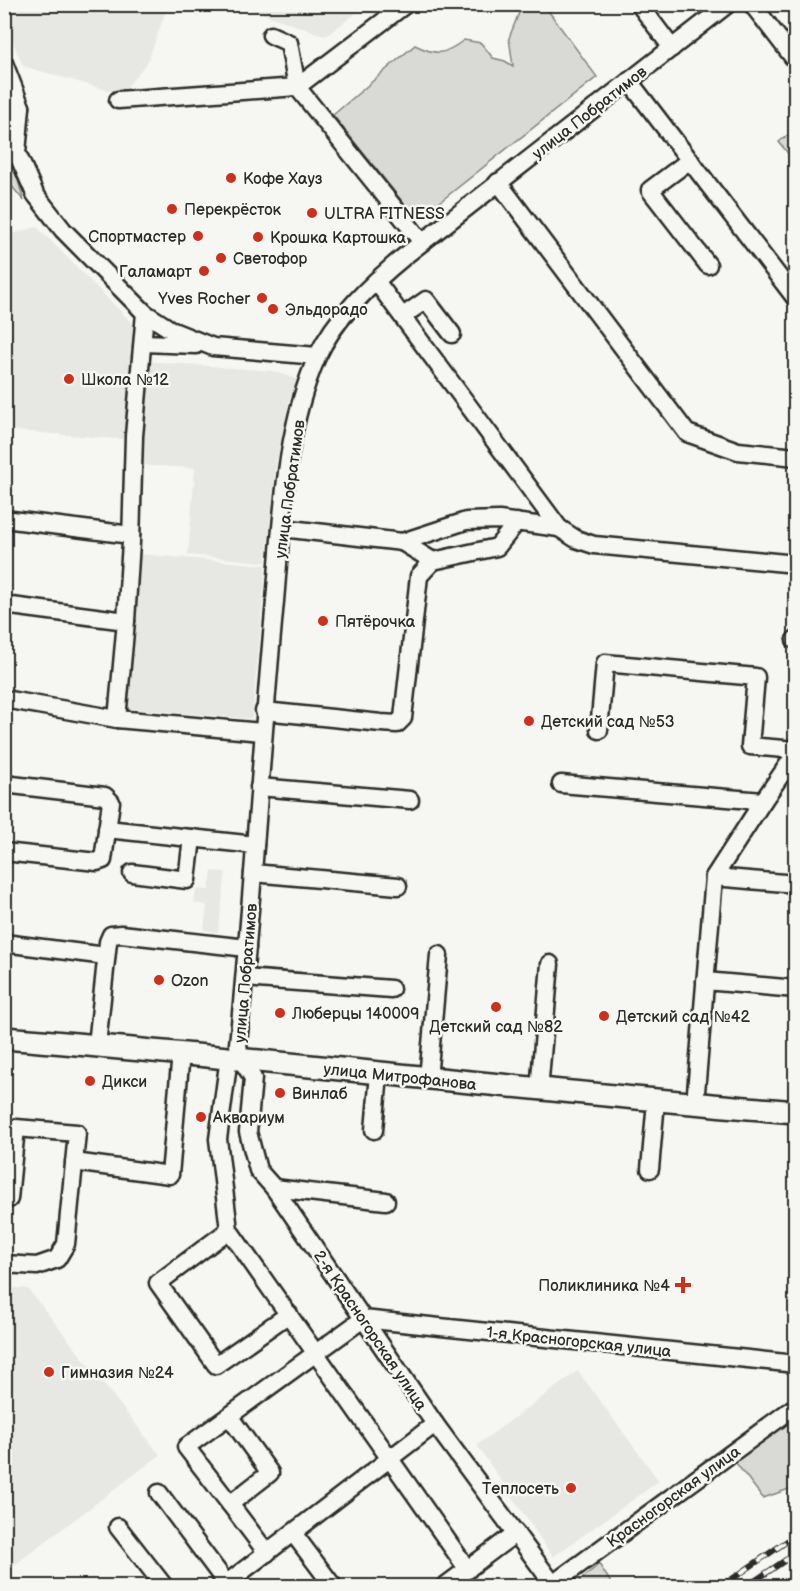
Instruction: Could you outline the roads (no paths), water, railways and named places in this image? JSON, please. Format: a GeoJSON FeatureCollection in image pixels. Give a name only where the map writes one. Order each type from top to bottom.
{"type":"FeatureCollection","features":[{"type":"Feature","properties":{"kind":"main road","name":"улица Митрофанова"},"geometry":{"type":"LineString","coordinates":[[4,1038],[234,1057],[539,1090],[795,1112]]}},
{"type":"Feature","properties":{"kind":"street"},"geometry":{"type":"LineString","coordinates":[[118,100],[297,87],[406,4]]}},
{"type":"Feature","properties":{"kind":"street"},"geometry":{"type":"LineString","coordinates":[[639,4],[672,48]]}},
{"type":"Feature","properties":{"kind":"street","name":"улица Побратимов"},"geometry":{"type":"LineString","coordinates":[[230,1230],[218,1139],[238,1044],[245,978],[262,732],[293,436],[317,356],[343,317],[376,280],[498,182],[728,4]]}},
{"type":"Feature","properties":{"kind":"street"},"geometry":{"type":"LineString","coordinates":[[752,4],[795,61]]}},
{"type":"Feature","properties":{"kind":"street"},"geometry":{"type":"LineString","coordinates":[[271,35],[289,43],[297,87],[422,242]]}},
{"type":"Feature","properties":{"kind":"street"},"geometry":{"type":"LineString","coordinates":[[4,63],[21,107],[17,153]]}},
{"type":"Feature","properties":{"kind":"street"},"geometry":{"type":"LineString","coordinates":[[629,81],[795,299]]}},
{"type":"Feature","properties":{"kind":"street"},"geometry":{"type":"LineString","coordinates":[[4,115],[21,107]]}},
{"type":"Feature","properties":{"kind":"street"},"geometry":{"type":"LineString","coordinates":[[4,141],[17,153],[35,194],[63,230],[145,313],[173,331],[213,347]]}},
{"type":"Feature","properties":{"kind":"street"},"geometry":{"type":"LineString","coordinates":[[690,160],[650,190],[708,265]]}},
{"type":"Feature","properties":{"kind":"street"},"geometry":{"type":"LineString","coordinates":[[498,182],[687,433],[738,451],[795,457]]}},
{"type":"Feature","properties":{"kind":"street"},"geometry":{"type":"LineString","coordinates":[[376,280],[559,528],[576,539],[594,545],[795,564]]}},
{"type":"Feature","properties":{"kind":"street"},"geometry":{"type":"LineString","coordinates":[[403,316],[426,300],[452,334]]}},
{"type":"Feature","properties":{"kind":"street"},"geometry":{"type":"LineString","coordinates":[[117,719],[126,621],[134,436],[145,313]]}},
{"type":"Feature","properties":{"kind":"street"},"geometry":{"type":"LineString","coordinates":[[143,343],[317,356]]}},
{"type":"Feature","properties":{"kind":"street"},"geometry":{"type":"LineString","coordinates":[[4,519],[131,535]]}},
{"type":"Feature","properties":{"kind":"street"},"geometry":{"type":"LineString","coordinates":[[282,528],[402,542],[466,521],[500,520],[559,528]]}},
{"type":"Feature","properties":{"kind":"street"},"geometry":{"type":"LineString","coordinates":[[264,711],[397,724],[403,718],[419,576],[433,561],[497,547],[517,522]]}},
{"type":"Feature","properties":{"kind":"street"},"geometry":{"type":"LineString","coordinates":[[402,542],[433,561]]}},
{"type":"Feature","properties":{"kind":"street"},"geometry":{"type":"LineString","coordinates":[[4,605],[126,621]]}},
{"type":"Feature","properties":{"kind":"street"},"geometry":{"type":"LineString","coordinates":[[599,730],[605,663],[756,677],[750,746],[795,751],[714,877],[695,1104]]}},
{"type":"Feature","properties":{"kind":"street"},"geometry":{"type":"LineString","coordinates":[[4,699],[117,719],[262,732]]}},
{"type":"Feature","properties":{"kind":"street"},"geometry":{"type":"LineString","coordinates":[[4,784],[105,796],[111,802],[103,860],[97,862],[4,852]]}},
{"type":"Feature","properties":{"kind":"street"},"geometry":{"type":"LineString","coordinates":[[561,784],[763,801]]}},
{"type":"Feature","properties":{"kind":"street"},"geometry":{"type":"LineString","coordinates":[[259,788],[410,801]]}},
{"type":"Feature","properties":{"kind":"street"},"geometry":{"type":"LineString","coordinates":[[107,829],[255,845]]}},
{"type":"Feature","properties":{"kind":"street"},"geometry":{"type":"LineString","coordinates":[[132,873],[187,880],[192,838]]}},
{"type":"Feature","properties":{"kind":"street"},"geometry":{"type":"LineString","coordinates":[[253,873],[398,886]]}},
{"type":"Feature","properties":{"kind":"street"},"geometry":{"type":"LineString","coordinates":[[714,877],[795,884]]}},
{"type":"Feature","properties":{"kind":"street"},"geometry":{"type":"LineString","coordinates":[[98,1045],[106,956],[111,935],[121,934],[247,948]]}},
{"type":"Feature","properties":{"kind":"street"},"geometry":{"type":"LineString","coordinates":[[4,943],[106,956]]}},
{"type":"Feature","properties":{"kind":"street"},"geometry":{"type":"LineString","coordinates":[[428,1079],[439,955]]}},
{"type":"Feature","properties":{"kind":"street"},"geometry":{"type":"LineString","coordinates":[[539,1090],[550,964]]}},
{"type":"Feature","properties":{"kind":"street"},"geometry":{"type":"LineString","coordinates":[[245,978],[391,990]]}},
{"type":"Feature","properties":{"kind":"street"},"geometry":{"type":"LineString","coordinates":[[705,981],[795,989]]}},
{"type":"Feature","properties":{"kind":"street"},"geometry":{"type":"LineString","coordinates":[[75,1162],[170,1174],[180,1053]]}},
{"type":"Feature","properties":{"kind":"street","name":"2-я Красногорская улица"},"geometry":{"type":"LineString","coordinates":[[234,1057],[253,1078],[248,1132],[258,1170],[274,1188],[435,1424],[552,1585]]}},
{"type":"Feature","properties":{"kind":"street"},"geometry":{"type":"LineString","coordinates":[[374,1130],[378,1074]]}},
{"type":"Feature","properties":{"kind":"street"},"geometry":{"type":"LineString","coordinates":[[650,1169],[656,1101]]}},
{"type":"Feature","properties":{"kind":"street"},"geometry":{"type":"LineString","coordinates":[[4,1198],[9,1199],[16,1128],[77,1133],[66,1244],[57,1259],[37,1266],[4,1264]]}},
{"type":"Feature","properties":{"kind":"street"},"geometry":{"type":"LineString","coordinates":[[274,1188],[386,1201]]}},
{"type":"Feature","properties":{"kind":"street"},"geometry":{"type":"LineString","coordinates":[[289,1314],[216,1365],[158,1284],[230,1230],[289,1314],[390,1459],[468,1570]]}},
{"type":"Feature","properties":{"kind":"street"},"geometry":{"type":"LineString","coordinates":[[267,1553],[186,1448],[363,1319]]}},
{"type":"Feature","properties":{"kind":"street","name":"1-я Красногорская улица"},"geometry":{"type":"LineString","coordinates":[[363,1319],[795,1364]]}},
{"type":"Feature","properties":{"kind":"street","name":"Красногорская улица"},"geometry":{"type":"LineString","coordinates":[[552,1585],[795,1406]]}},
{"type":"Feature","properties":{"kind":"street"},"geometry":{"type":"LineString","coordinates":[[229,1416],[270,1473],[230,1504]]}},
{"type":"Feature","properties":{"kind":"street"},"geometry":{"type":"LineString","coordinates":[[159,1493],[225,1585],[435,1424]]}},
{"type":"Feature","properties":{"kind":"street"},"geometry":{"type":"LineString","coordinates":[[118,1527],[164,1587]]}},
{"type":"Feature","properties":{"kind":"street"},"geometry":{"type":"LineString","coordinates":[[293,1533],[333,1587]]}},
{"type":"Feature","properties":{"kind":"street"},"geometry":{"type":"LineString","coordinates":[[445,1587],[516,1533]]}},
{"type":"Feature","properties":{"kind":"railway"},"geometry":{"type":"LineString","coordinates":[[722,1586],[796,1535]]}},
{"type":"Feature","properties":{"kind":"railway"},"geometry":{"type":"LineString","coordinates":[[747,1586],[796,1553]]}},
{"type":"Feature","properties":{"kind":"place","name":"Кофе Хауз"},"geometry":{"type":"Point","coordinates":[231,178]}},
{"type":"Feature","properties":{"kind":"place","name":"Перекрёсток"},"geometry":{"type":"Point","coordinates":[172,209]}},
{"type":"Feature","properties":{"kind":"place","name":"ULTRA FITNESS"},"geometry":{"type":"Point","coordinates":[312,213]}},
{"type":"Feature","properties":{"kind":"place","name":"Спортмастер"},"geometry":{"type":"Point","coordinates":[198,236]}},
{"type":"Feature","properties":{"kind":"place","name":"Крошка Картошка"},"geometry":{"type":"Point","coordinates":[258,237]}},
{"type":"Feature","properties":{"kind":"place","name":"Светофор"},"geometry":{"type":"Point","coordinates":[221,258]}},
{"type":"Feature","properties":{"kind":"place","name":"Галамарт"},"geometry":{"type":"Point","coordinates":[204,271]}},
{"type":"Feature","properties":{"kind":"place","name":"Yves Rocher"},"geometry":{"type":"Point","coordinates":[262,298]}},
{"type":"Feature","properties":{"kind":"place","name":"Эльдорадо"},"geometry":{"type":"Point","coordinates":[273,309]}},
{"type":"Feature","properties":{"kind":"place","name":"Школа №12"},"geometry":{"type":"Point","coordinates":[69,379]}},
{"type":"Feature","properties":{"kind":"place","name":"Пятёрочка"},"geometry":{"type":"Point","coordinates":[323,621]}},
{"type":"Feature","properties":{"kind":"place","name":"Детский сад №53"},"geometry":{"type":"Point","coordinates":[529,721]}},
{"type":"Feature","properties":{"kind":"place","name":"Ozon"},"geometry":{"type":"Point","coordinates":[159,980]}},
{"type":"Feature","properties":{"kind":"place","name":"Детский сад №82"},"geometry":{"type":"Point","coordinates":[496,1007]}},
{"type":"Feature","properties":{"kind":"place","name":"Люберцы 140009"},"geometry":{"type":"Point","coordinates":[280,1013]}},
{"type":"Feature","properties":{"kind":"place","name":"Детский сад №42"},"geometry":{"type":"Point","coordinates":[604,1016]}},
{"type":"Feature","properties":{"kind":"place","name":"Дикси"},"geometry":{"type":"Point","coordinates":[90,1081]}},
{"type":"Feature","properties":{"kind":"place","name":"Винлаб"},"geometry":{"type":"Point","coordinates":[280,1093]}},
{"type":"Feature","properties":{"kind":"place","name":"Аквариум"},"geometry":{"type":"Point","coordinates":[201,1117]}},
{"type":"Feature","properties":{"kind":"place","name":"Поликлиника №4"},"geometry":{"type":"Point","coordinates":[683,1285]}},
{"type":"Feature","properties":{"kind":"place","name":"Гимназия №24"},"geometry":{"type":"Point","coordinates":[49,1372]}},
{"type":"Feature","properties":{"kind":"place","name":"Теплосеть"},"geometry":{"type":"Point","coordinates":[571,1488]}}]}
